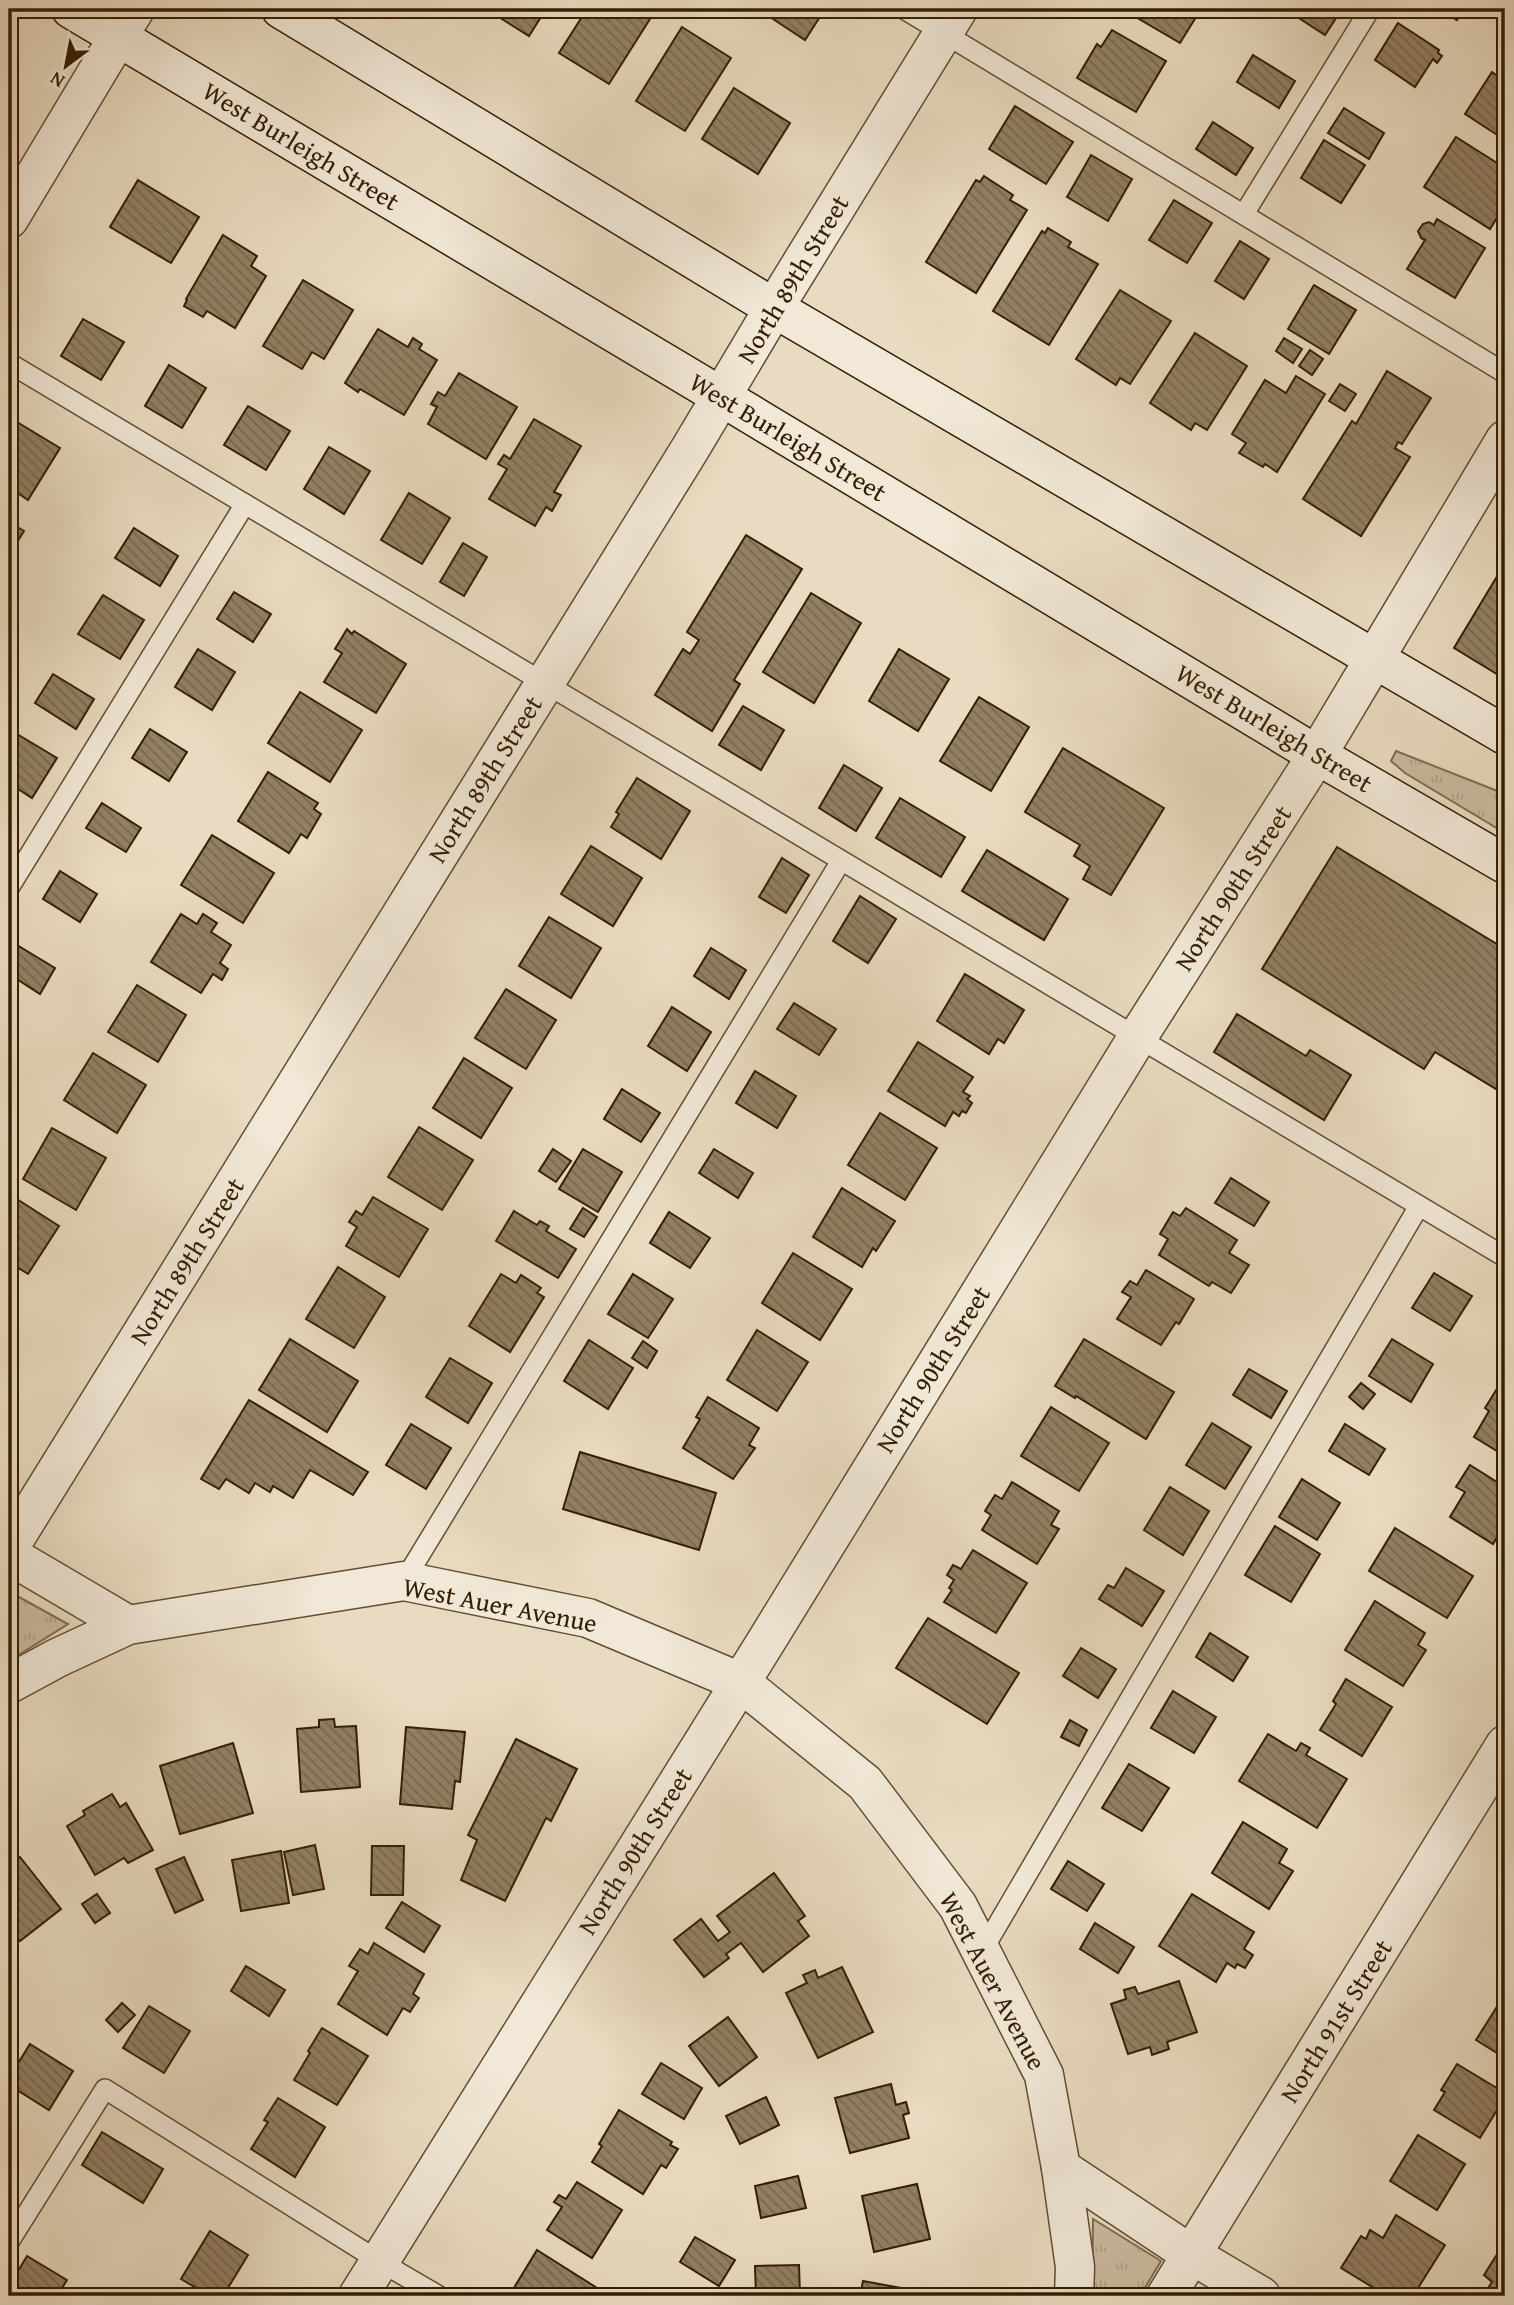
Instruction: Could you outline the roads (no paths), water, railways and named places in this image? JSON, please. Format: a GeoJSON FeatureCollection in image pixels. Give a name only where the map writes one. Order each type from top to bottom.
{"type":"FeatureCollection","features":[{"type":"Feature","properties":{"kind":"street","name":"West Burleigh Street"},"geometry":{"type":"LineString","coordinates":[[71,9],[126,23],[722,397],[1317,755],[1505,864]]}},
{"type":"Feature","properties":{"kind":"street"},"geometry":{"type":"LineString","coordinates":[[281,9],[774,308],[1505,735]]}},
{"type":"Feature","properties":{"kind":"street","name":"North 89th Street"},"geometry":{"type":"LineString","coordinates":[[9,1548],[722,397],[951,20]]}},
{"type":"Feature","properties":{"kind":"street"},"geometry":{"type":"LineString","coordinates":[[9,219],[126,23]]}},
{"type":"Feature","properties":{"kind":"street","name":"North 90th Street"},"geometry":{"type":"LineString","coordinates":[[358,2296],[1136,1038],[1376,660],[1505,440]]}},
{"type":"Feature","properties":{"kind":"street"},"geometry":{"type":"LineString","coordinates":[[9,1555],[128,1625]]}},
{"type":"Feature","properties":{"kind":"street","name":"West Auer Avenue"},"geometry":{"type":"LineString","coordinates":[[9,1684],[128,1625],[404,1581],[588,1618],[740,1682],[865,1783],[958,1906],[1044,2075],[1075,2267],[1073,2296]]}},
{"type":"Feature","properties":{"kind":"street","name":"North 91st Street"},"geometry":{"type":"LineString","coordinates":[[1166,2296],[1505,1745]]}},
{"type":"Feature","properties":{"kind":"street"},"geometry":{"type":"LineString","coordinates":[[1061,2168],[1192,2255],[1261,2296]]}},
{"type":"Feature","properties":{"kind":"lane"},"geometry":{"type":"LineString","coordinates":[[904,9],[951,20],[1244,214],[1505,373]]}},
{"type":"Feature","properties":{"kind":"lane"},"geometry":{"type":"LineString","coordinates":[[1244,214],[1370,9]]}},
{"type":"Feature","properties":{"kind":"lane"},"geometry":{"type":"LineString","coordinates":[[9,363],[1505,1257]]}},
{"type":"Feature","properties":{"kind":"lane"},"geometry":{"type":"LineString","coordinates":[[9,888],[245,504]]}},
{"type":"Feature","properties":{"kind":"lane"},"geometry":{"type":"LineString","coordinates":[[404,1581],[841,861]]}},
{"type":"Feature","properties":{"kind":"lane"},"geometry":{"type":"LineString","coordinates":[[982,1953],[1419,1206]]}},
{"type":"Feature","properties":{"kind":"lane"},"geometry":{"type":"LineString","coordinates":[[9,2242],[105,2089],[439,2296]]}}]}
